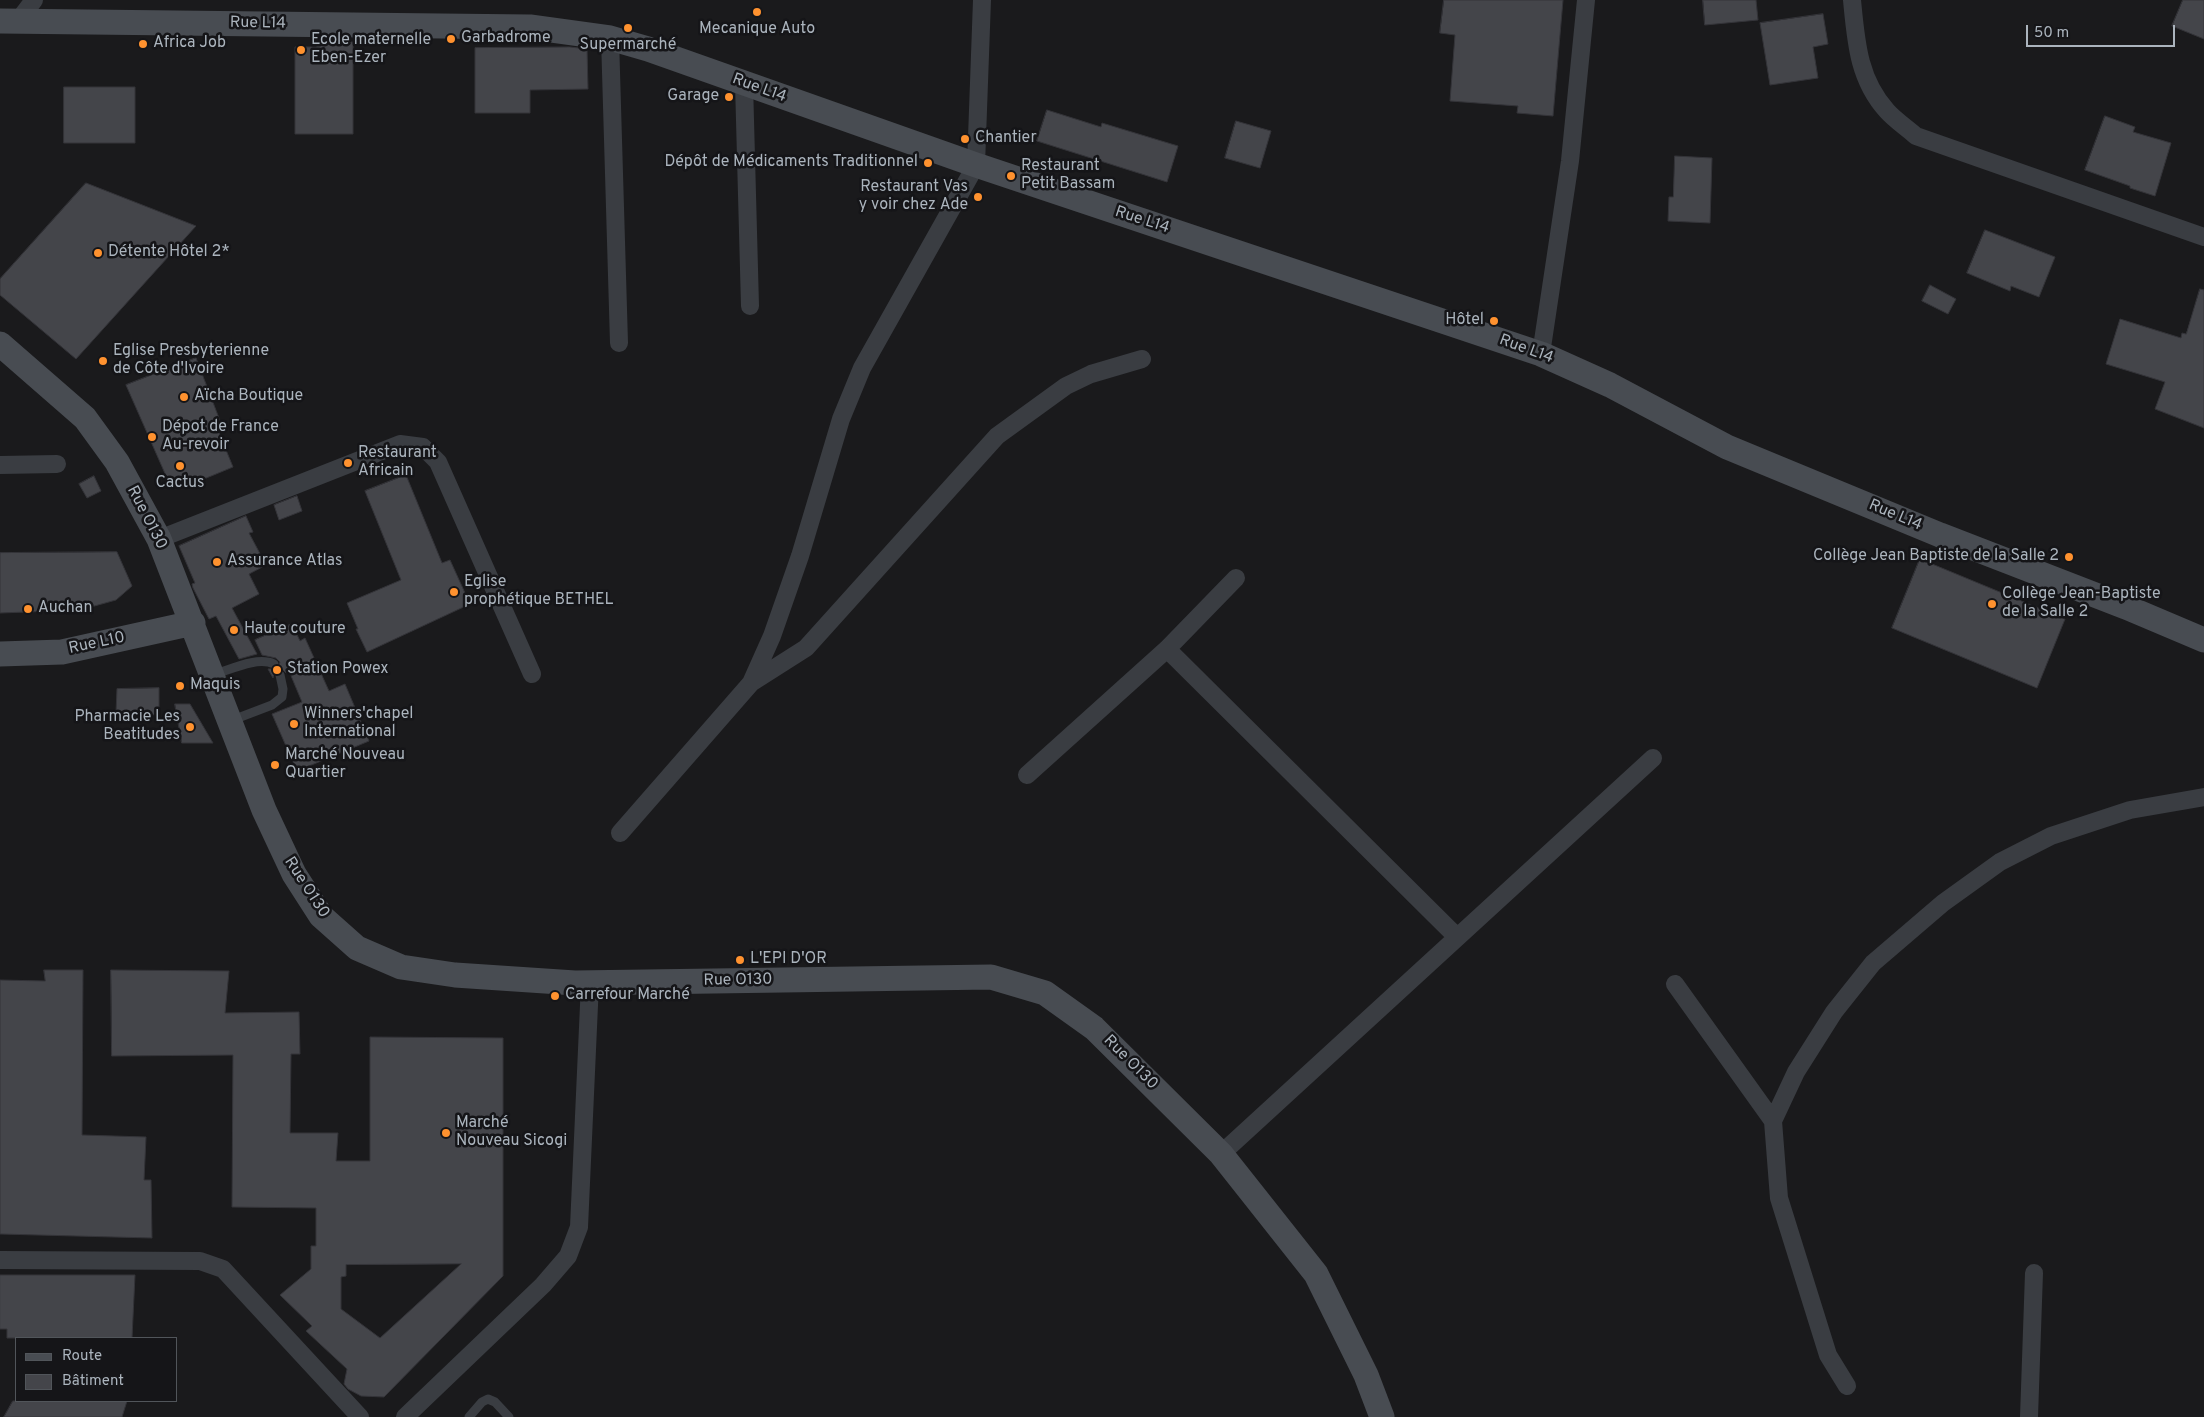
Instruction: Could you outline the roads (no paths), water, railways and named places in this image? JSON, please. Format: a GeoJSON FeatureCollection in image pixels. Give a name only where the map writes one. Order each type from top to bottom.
{"type":"FeatureCollection","features":[{"type":"Feature","properties":{"kind":"street"},"geometry":{"type":"LineString","coordinates":[[9,21],[34,0]]}},
{"type":"Feature","properties":{"kind":"street"},"geometry":{"type":"LineString","coordinates":[[751,683],[778,619],[800,556],[841,419],[862,368],[976,166],[982,0]]}},
{"type":"Feature","properties":{"kind":"street"},"geometry":{"type":"LineString","coordinates":[[1541,354],[1570,161],[1586,0]]}},
{"type":"Feature","properties":{"kind":"street"},"geometry":{"type":"LineString","coordinates":[[1852,0],[1857,56],[1869,87],[1887,111],[1916,136],[2204,237]]}},
{"type":"Feature","properties":{"kind":"street","name":"Rue L14"},"geometry":{"type":"LineString","coordinates":[[9,21],[530,28],[610,38],[744,83],[976,166],[1541,354],[1610,385],[1727,447],[1930,531],[2126,607],[2204,640]]}},
{"type":"Feature","properties":{"kind":"street"},"geometry":{"type":"LineString","coordinates":[[610,38],[619,343]]}},
{"type":"Feature","properties":{"kind":"street"},"geometry":{"type":"LineString","coordinates":[[744,83],[750,306]]}},
{"type":"Feature","properties":{"kind":"street","name":"Rue O130"},"geometry":{"type":"LineString","coordinates":[[0,344],[85,418],[117,462],[159,539],[264,810],[294,874],[321,916],[357,948],[401,967],[455,975],[590,983],[991,976],[1045,993],[1094,1028],[1221,1154],[1316,1274],[1366,1375],[1382,1417]]}},
{"type":"Feature","properties":{"kind":"street"},"geometry":{"type":"LineString","coordinates":[[620,833],[751,683],[806,648],[997,436],[1066,386],[1091,374],[1142,359]]}},
{"type":"Feature","properties":{"kind":"street"},"geometry":{"type":"LineString","coordinates":[[159,539],[400,444],[423,447],[438,462],[532,674]]}},
{"type":"Feature","properties":{"kind":"street"},"geometry":{"type":"LineString","coordinates":[[0,465],[57,464]]}},
{"type":"Feature","properties":{"kind":"street"},"geometry":{"type":"LineString","coordinates":[[1027,775],[1167,649],[1236,578]]}},
{"type":"Feature","properties":{"kind":"street","name":"Rue L10"},"geometry":{"type":"LineString","coordinates":[[0,654],[62,652],[192,623]]}},
{"type":"Feature","properties":{"kind":"street"},"geometry":{"type":"LineString","coordinates":[[1167,649],[1457,937]]}},
{"type":"Feature","properties":{"kind":"street"},"geometry":{"type":"LineString","coordinates":[[1221,1154],[1653,758]]}},
{"type":"Feature","properties":{"kind":"street"},"geometry":{"type":"LineString","coordinates":[[1848,1386],[1828,1355],[1779,1198],[1773,1121],[1796,1072],[1834,1012],[1872,963],[1944,903],[2000,862],[2051,836],[2130,810],[2204,797]]}},
{"type":"Feature","properties":{"kind":"street"},"geometry":{"type":"LineString","coordinates":[[405,1417],[543,1285],[568,1256],[579,1227],[590,983]]}},
{"type":"Feature","properties":{"kind":"street"},"geometry":{"type":"LineString","coordinates":[[1676,984],[1773,1121]]}},
{"type":"Feature","properties":{"kind":"street"},"geometry":{"type":"LineString","coordinates":[[0,1260],[200,1261],[223,1269],[360,1417]]}},
{"type":"Feature","properties":{"kind":"street"},"geometry":{"type":"LineString","coordinates":[[2029,1417],[2034,1273]]}},
{"type":"Feature","properties":{"kind":"lane"},"geometry":{"type":"LineString","coordinates":[[212,675],[258,662],[267,661],[274,664]]}},
{"type":"Feature","properties":{"kind":"lane"},"geometry":{"type":"LineString","coordinates":[[229,721],[272,704],[282,697],[283,689],[280,675]]}},
{"type":"Feature","properties":{"kind":"lane"},"geometry":{"type":"LineString","coordinates":[[469,1417],[482,1402],[488,1399],[495,1402],[509,1417]]}},
{"type":"Feature","properties":{"kind":"place","name":"Mecanique Auto"},"geometry":{"type":"Point","coordinates":[757,12]}},
{"type":"Feature","properties":{"kind":"place","name":"Supermarché"},"geometry":{"type":"Point","coordinates":[628,28]}},
{"type":"Feature","properties":{"kind":"place","name":"Garbadrome"},"geometry":{"type":"Point","coordinates":[451,39]}},
{"type":"Feature","properties":{"kind":"place","name":"Africa Job"},"geometry":{"type":"Point","coordinates":[143,44]}},
{"type":"Feature","properties":{"kind":"place","name":"Ecole maternelle Eben-Ezer"},"geometry":{"type":"Point","coordinates":[301,50]}},
{"type":"Feature","properties":{"kind":"place","name":"Garage"},"geometry":{"type":"Point","coordinates":[729,97]}},
{"type":"Feature","properties":{"kind":"place","name":"Chantier"},"geometry":{"type":"Point","coordinates":[965,139]}},
{"type":"Feature","properties":{"kind":"place","name":"Dépôt de Médicaments Traditionnel"},"geometry":{"type":"Point","coordinates":[928,163]}},
{"type":"Feature","properties":{"kind":"place","name":"Restaurant Petit Bassam"},"geometry":{"type":"Point","coordinates":[1011,176]}},
{"type":"Feature","properties":{"kind":"place","name":"Restaurant Vas y voir chez Ade"},"geometry":{"type":"Point","coordinates":[978,197]}},
{"type":"Feature","properties":{"kind":"place","name":"Détente Hôtel 2*"},"geometry":{"type":"Point","coordinates":[98,253]}},
{"type":"Feature","properties":{"kind":"place","name":"Hôtel"},"geometry":{"type":"Point","coordinates":[1494,321]}},
{"type":"Feature","properties":{"kind":"place","name":"Eglise Presbyterienne de Côte d'Ivoire"},"geometry":{"type":"Point","coordinates":[103,361]}},
{"type":"Feature","properties":{"kind":"place","name":"Aïcha Boutique"},"geometry":{"type":"Point","coordinates":[184,397]}},
{"type":"Feature","properties":{"kind":"place","name":"Dépot de France Au-revoir"},"geometry":{"type":"Point","coordinates":[152,437]}},
{"type":"Feature","properties":{"kind":"place","name":"Restaurant Africain"},"geometry":{"type":"Point","coordinates":[348,463]}},
{"type":"Feature","properties":{"kind":"place","name":"Cactus"},"geometry":{"type":"Point","coordinates":[180,466]}},
{"type":"Feature","properties":{"kind":"place","name":"Collège Jean Baptiste de la Salle 2"},"geometry":{"type":"Point","coordinates":[2069,557]}},
{"type":"Feature","properties":{"kind":"place","name":"Assurance Atlas"},"geometry":{"type":"Point","coordinates":[217,562]}},
{"type":"Feature","properties":{"kind":"place","name":"Eglise prophétique BETHEL"},"geometry":{"type":"Point","coordinates":[454,592]}},
{"type":"Feature","properties":{"kind":"place","name":"Collège Jean-Baptiste de la Salle 2"},"geometry":{"type":"Point","coordinates":[1992,604]}},
{"type":"Feature","properties":{"kind":"place","name":"Auchan"},"geometry":{"type":"Point","coordinates":[28,609]}},
{"type":"Feature","properties":{"kind":"place","name":"Haute couture"},"geometry":{"type":"Point","coordinates":[234,630]}},
{"type":"Feature","properties":{"kind":"place","name":"Station Powex"},"geometry":{"type":"Point","coordinates":[277,670]}},
{"type":"Feature","properties":{"kind":"place","name":"Maquis"},"geometry":{"type":"Point","coordinates":[180,686]}},
{"type":"Feature","properties":{"kind":"place","name":"Winners'chapel International"},"geometry":{"type":"Point","coordinates":[294,724]}},
{"type":"Feature","properties":{"kind":"place","name":"Pharmacie Les Beatitudes"},"geometry":{"type":"Point","coordinates":[190,727]}},
{"type":"Feature","properties":{"kind":"place","name":"Marché Nouveau Quartier"},"geometry":{"type":"Point","coordinates":[275,765]}},
{"type":"Feature","properties":{"kind":"place","name":"L'EPI D'OR"},"geometry":{"type":"Point","coordinates":[740,960]}},
{"type":"Feature","properties":{"kind":"place","name":"Carrefour Marché"},"geometry":{"type":"Point","coordinates":[555,996]}},
{"type":"Feature","properties":{"kind":"place","name":"Marché Nouveau Sicogi"},"geometry":{"type":"Point","coordinates":[446,1133]}}]}
